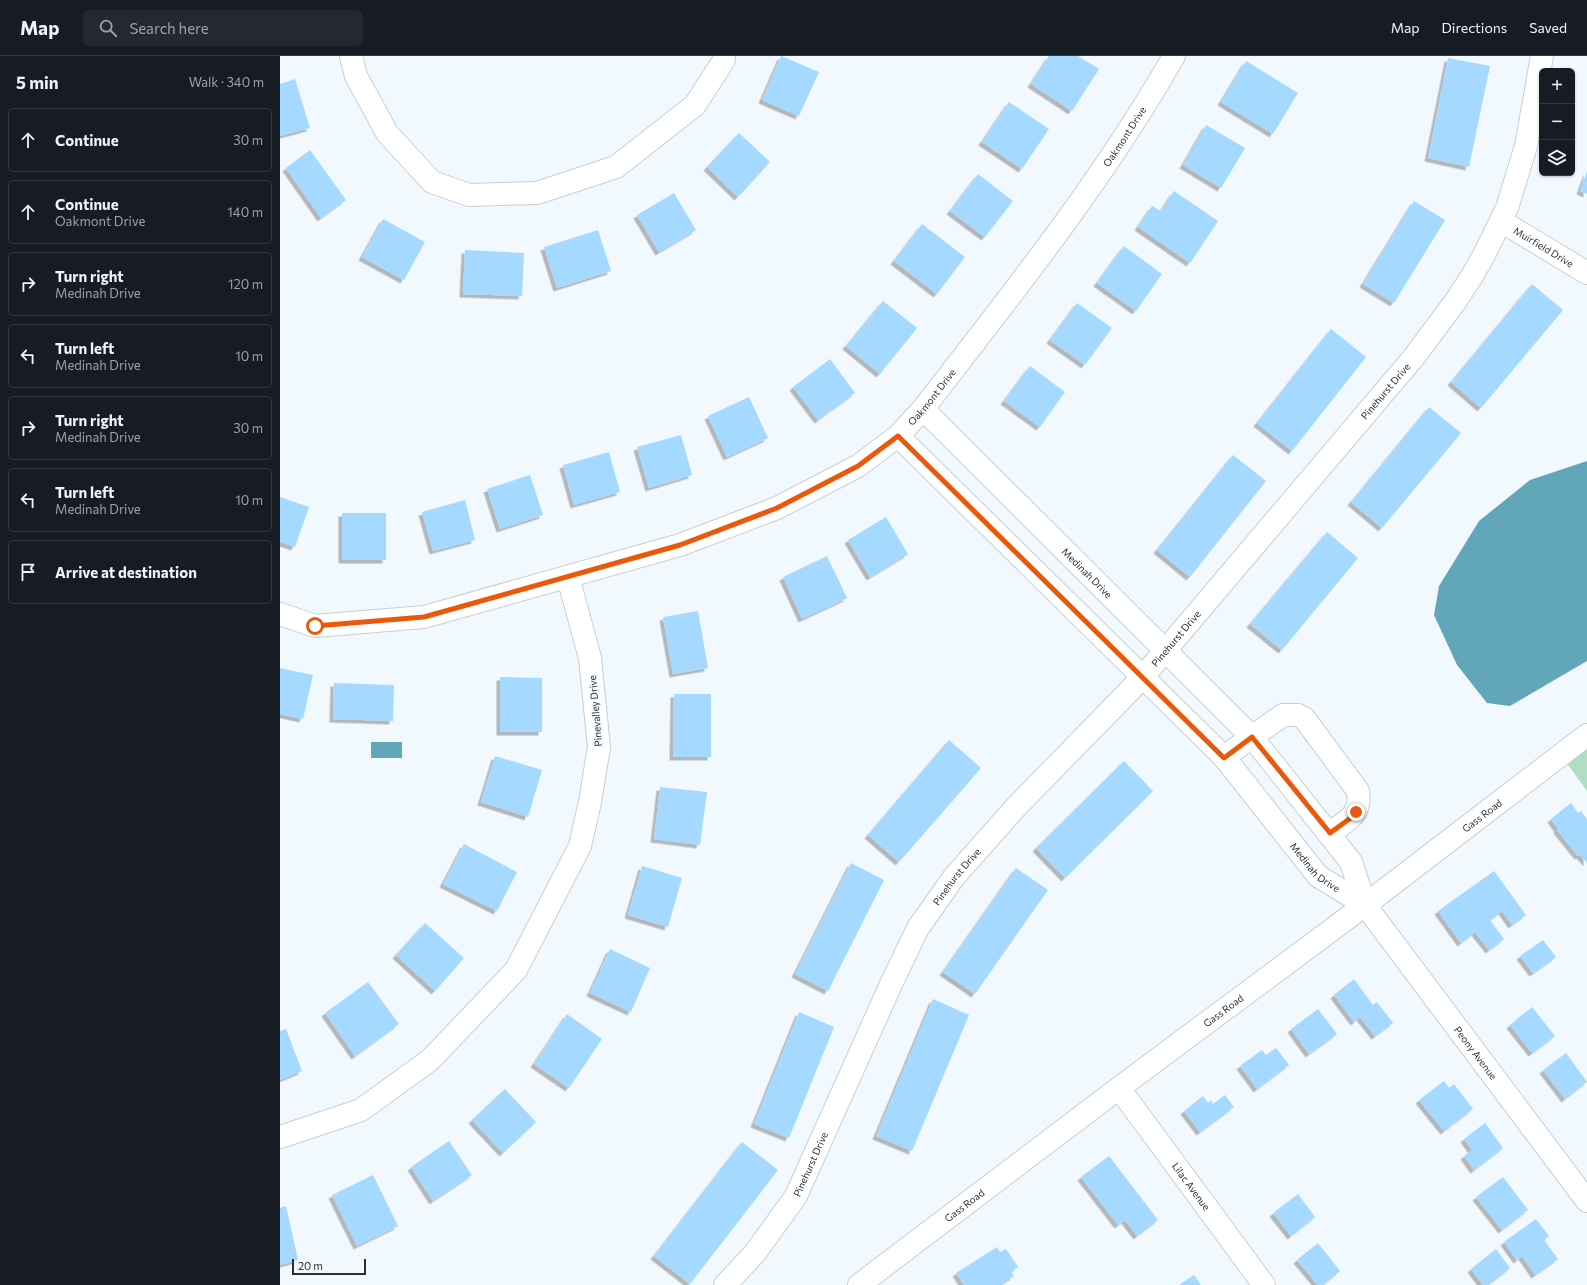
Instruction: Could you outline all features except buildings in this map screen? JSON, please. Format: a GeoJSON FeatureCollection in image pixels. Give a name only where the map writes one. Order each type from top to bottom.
{"type":"FeatureCollection","features":[{"type":"Feature","properties":{"kind":"street"},"geometry":{"type":"LineString","coordinates":[[351,56],[356,76],[387,133],[432,182],[469,195],[537,193],[616,167],[695,105],[724,60],[724,56]]}},
{"type":"Feature","properties":{"kind":"street","name":"Oakmont Drive"},"geometry":{"type":"LineString","coordinates":[[280,614],[315,626],[424,617],[680,545],[777,508],[858,466],[898,436],[923,409],[1068,219],[1131,128],[1174,56]]}},
{"type":"Feature","properties":{"kind":"street","name":"Pinehurst Drive"},"geometry":{"type":"LineString","coordinates":[[725,1285],[755,1253],[796,1196],[892,982],[918,928],[954,877],[1011,813],[1142,678],[1414,357],[1455,302],[1485,254],[1507,208],[1526,146],[1542,56]]}},
{"type":"Feature","properties":{"kind":"street","name":"Muirfield Drive"},"geometry":{"type":"LineString","coordinates":[[1501,221],[1587,273]]}},
{"type":"Feature","properties":{"kind":"street","name":"Medinah Drive"},"geometry":{"type":"LineString","coordinates":[[923,409],[1252,737],[1330,833],[1351,862],[1365,905]]}},
{"type":"Feature","properties":{"kind":"street","name":"Medinah Drive"},"geometry":{"type":"LineString","coordinates":[[898,436],[1224,758],[1318,876],[1365,905]]}},
{"type":"Feature","properties":{"kind":"street","name":"Pinevalley Drive"},"geometry":{"type":"LineString","coordinates":[[280,1137],[361,1110],[430,1060],[516,970],[580,846],[590,802],[599,747],[590,658],[568,577]]}},
{"type":"Feature","properties":{"kind":"street"},"geometry":{"type":"LineString","coordinates":[[1224,758],[1284,715],[1298,715],[1304,718],[1355,785],[1359,798],[1356,812],[1352,817],[1330,833]]}},
{"type":"Feature","properties":{"kind":"street","name":"Gass Road"},"geometry":{"type":"LineString","coordinates":[[864,1283],[1119,1088],[1365,905],[1587,735]]}},
{"type":"Feature","properties":{"kind":"street","name":"Peony Avenue"},"geometry":{"type":"LineString","coordinates":[[1365,905],[1587,1201]]}},
{"type":"Feature","properties":{"kind":"street","name":"Lilac Avenue"},"geometry":{"type":"LineString","coordinates":[[1119,1088],[1264,1285]]}},
{"type":"Feature","properties":{"kind":"green space"},"geometry":{"type":"Polygon","coordinates":[[[1587,735],[1587,791],[1561,755],[1587,735]]]}},
{"type":"Feature","properties":{"kind":"water"},"geometry":{"type":"Polygon","coordinates":[[[1587,461],[1587,661],[1510,706],[1487,703],[1457,665],[1434,615],[1439,586],[1479,521],[1530,480],[1587,461]]]}},
{"type":"Feature","properties":{"kind":"water"},"geometry":{"type":"Polygon","coordinates":[[[371,742],[402,742],[402,758],[371,758],[371,742]]]}},
{"type":"Feature","properties":{"kind":"route"},"geometry":{"type":"LineString","coordinates":[[315,626],[424,617],[680,545],[777,508],[858,466],[898,436],[1224,758],[1252,737],[1330,833],[1352,817],[1356,812]]}}]}
